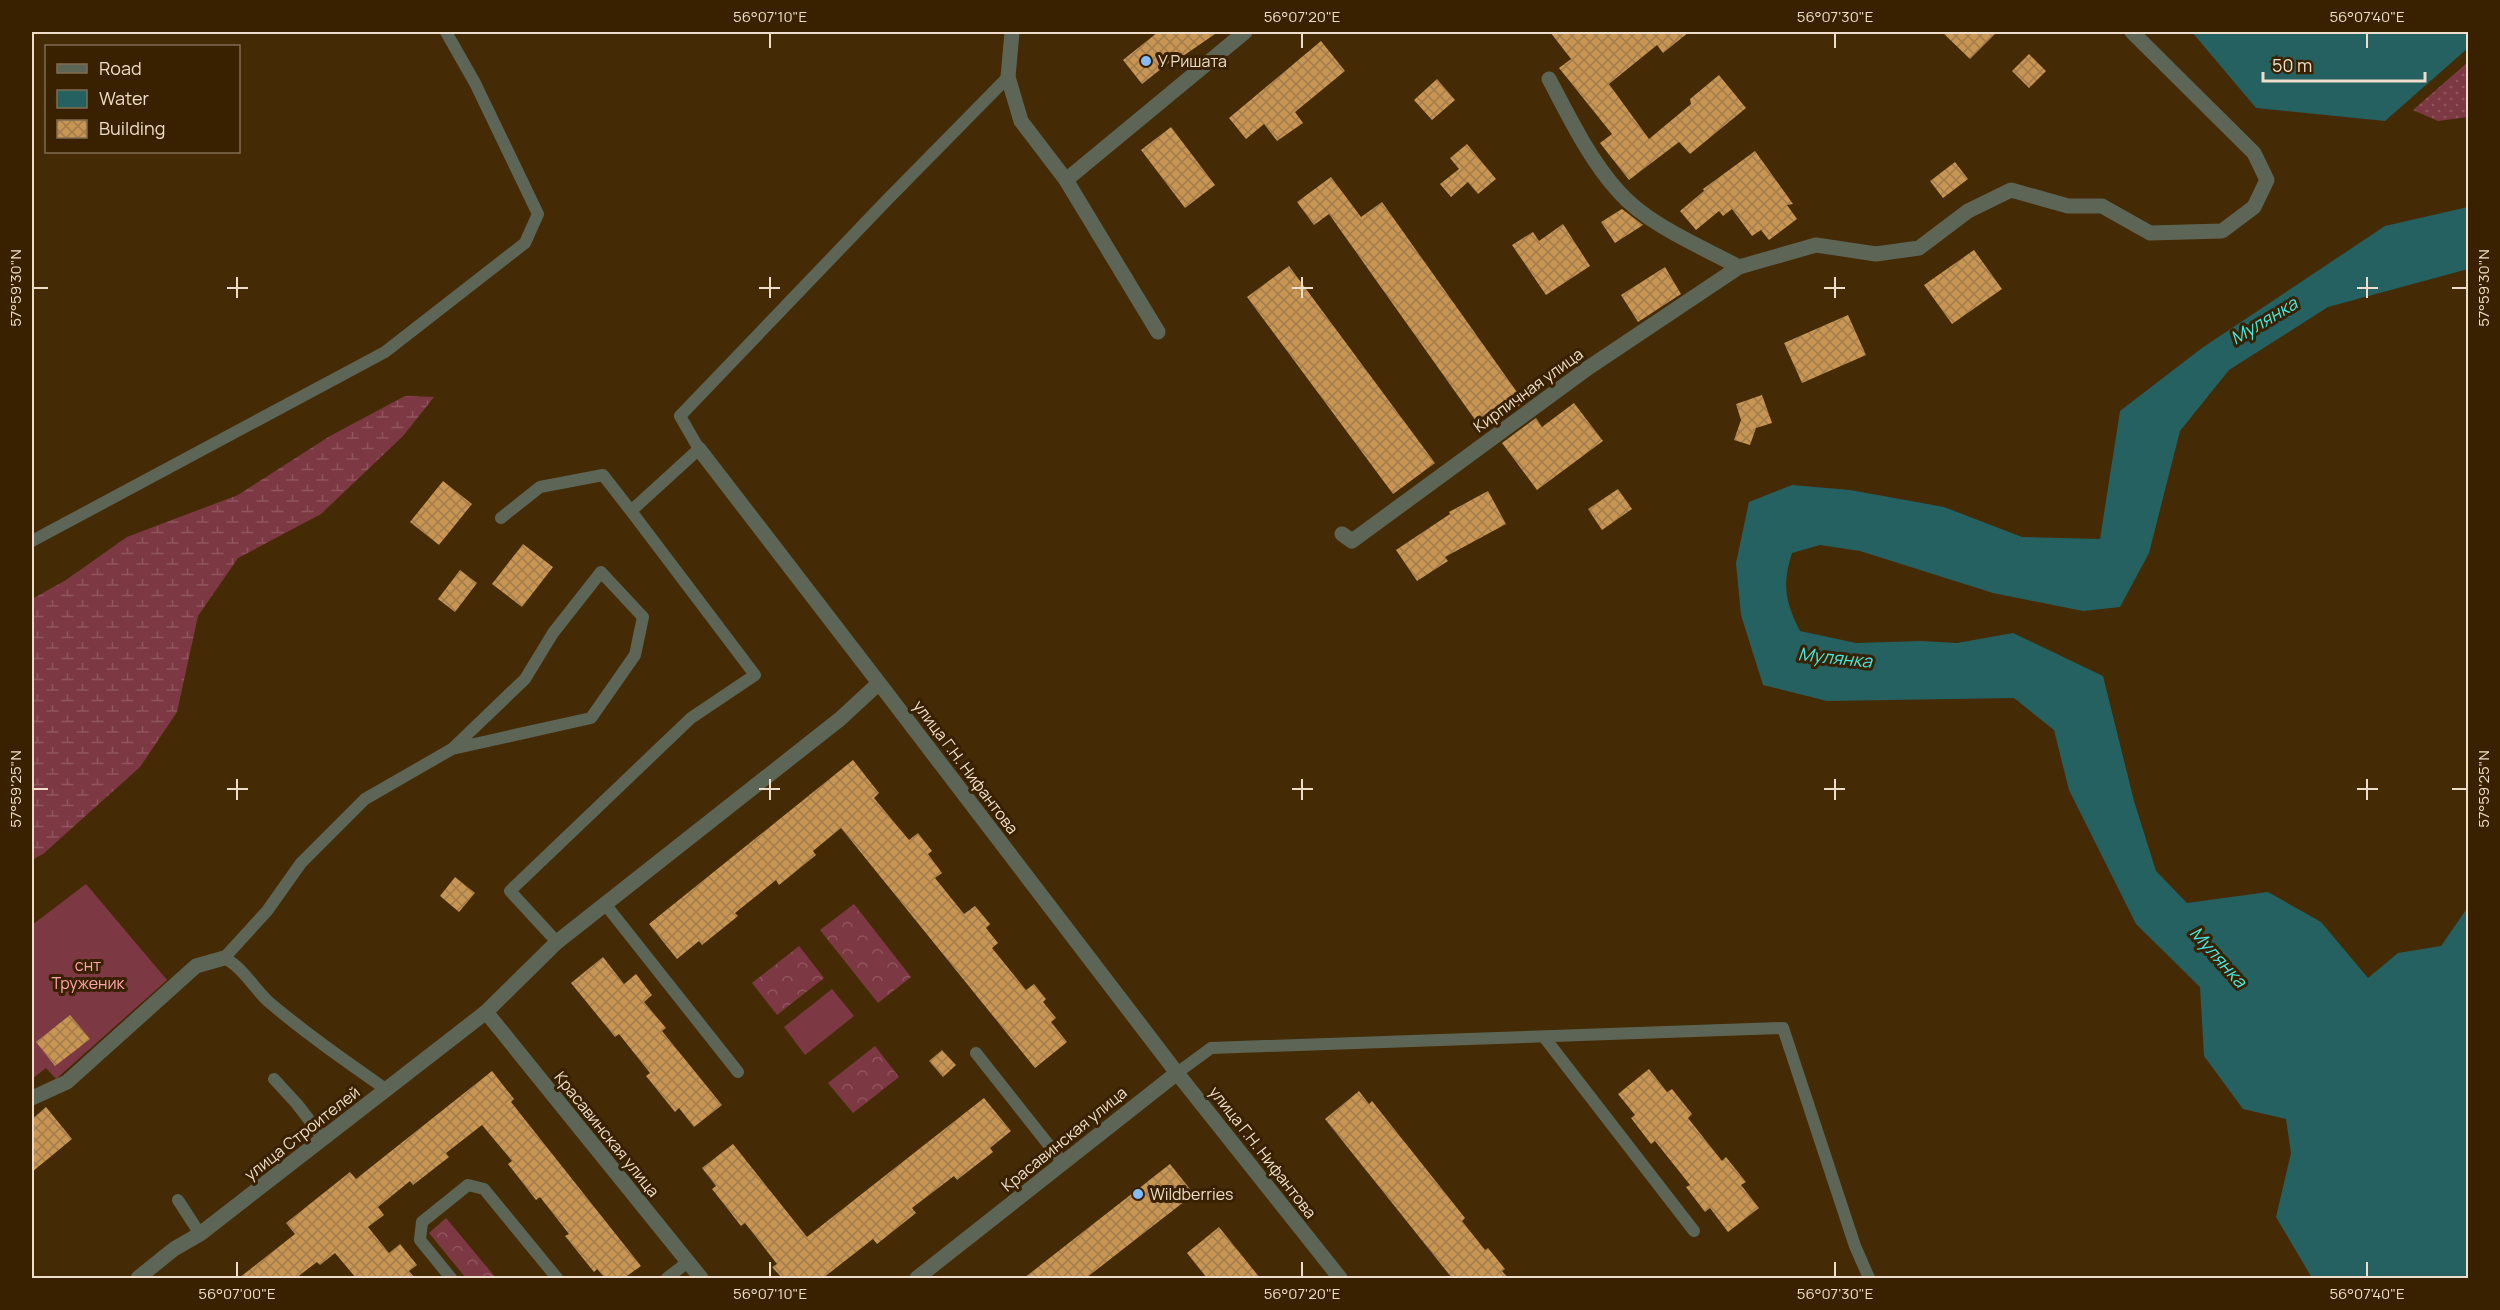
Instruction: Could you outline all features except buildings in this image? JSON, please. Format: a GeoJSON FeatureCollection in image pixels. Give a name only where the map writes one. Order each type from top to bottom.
{"type":"FeatureCollection","features":[{"type":"Feature","properties":{"kind":"street"},"geometry":{"type":"LineString","coordinates":[[1012,32],[1008,77],[1021,121],[1066,180],[1158,332]]}},
{"type":"Feature","properties":{"kind":"street"},"geometry":{"type":"LineString","coordinates":[[1066,180],[1245,32]]}},
{"type":"Feature","properties":{"kind":"street","name":"Кирпичная улица"},"geometry":{"type":"LineString","coordinates":[[1342,534],[1352,541],[1588,369],[1739,267],[1816,245],[1876,254],[1919,248],[1968,212],[2011,190],[2068,206],[2102,206],[2150,233],[2222,231],[2254,207],[2267,180],[2254,153],[2132,32]]}},
{"type":"Feature","properties":{"kind":"street"},"geometry":{"type":"LineString","coordinates":[[1550,79],[1594,161],[1620,194],[1657,223],[1739,267]]}},
{"type":"Feature","properties":{"kind":"street","name":"улица Г.Н. Нифантова"},"geometry":{"type":"LineString","coordinates":[[699,449],[1177,1073],[1340,1278]]}},
{"type":"Feature","properties":{"kind":"street"},"geometry":{"type":"LineString","coordinates":[[486,1012],[557,942],[840,718],[879,683]]}},
{"type":"Feature","properties":{"kind":"street"},"geometry":{"type":"LineString","coordinates":[[32,1098],[67,1082],[196,966],[224,958]]}},
{"type":"Feature","properties":{"kind":"street","name":"Красавинская улица"},"geometry":{"type":"LineString","coordinates":[[486,1012],[701,1278]]}},
{"type":"Feature","properties":{"kind":"street","name":"улица Строителей"},"geometry":{"type":"LineString","coordinates":[[138,1278],[174,1249],[200,1234],[486,1012]]}},
{"type":"Feature","properties":{"kind":"street","name":"Красавинская улица"},"geometry":{"type":"LineString","coordinates":[[917,1278],[1177,1073]]}},
{"type":"Feature","properties":{"kind":"lane"},"geometry":{"type":"LineString","coordinates":[[32,541],[386,352],[525,243],[538,214],[475,83],[446,32]]}},
{"type":"Feature","properties":{"kind":"lane"},"geometry":{"type":"LineString","coordinates":[[631,511],[699,449],[680,416],[1008,77]]}},
{"type":"Feature","properties":{"kind":"lane"},"geometry":{"type":"LineString","coordinates":[[501,518],[540,487],[603,475],[755,675],[691,718],[510,891],[557,942]]}},
{"type":"Feature","properties":{"kind":"lane"},"geometry":{"type":"LineString","coordinates":[[387,1090],[309,1036],[260,994],[231,961],[224,958],[267,911],[301,863],[365,799],[452,749],[525,679],[553,633],[601,572],[643,617],[635,655],[591,718],[452,749]]}},
{"type":"Feature","properties":{"kind":"lane"},"geometry":{"type":"LineString","coordinates":[[605,904],[738,1072]]}},
{"type":"Feature","properties":{"kind":"lane"},"geometry":{"type":"LineString","coordinates":[[1177,1073],[1211,1048],[1783,1028],[1855,1246],[1869,1278]]}},
{"type":"Feature","properties":{"kind":"lane"},"geometry":{"type":"LineString","coordinates":[[1544,1036],[1694,1231]]}},
{"type":"Feature","properties":{"kind":"lane"},"geometry":{"type":"LineString","coordinates":[[976,1053],[1063,1163]]}},
{"type":"Feature","properties":{"kind":"lane"},"geometry":{"type":"LineString","coordinates":[[274,1079],[323,1138]]}},
{"type":"Feature","properties":{"kind":"lane"},"geometry":{"type":"LineString","coordinates":[[450,1278],[420,1240],[422,1222],[468,1185],[484,1189],[557,1278]]}},
{"type":"Feature","properties":{"kind":"lane"},"geometry":{"type":"LineString","coordinates":[[178,1200],[200,1234]]}},
{"type":"Feature","properties":{"kind":"lane"},"geometry":{"type":"LineString","coordinates":[[667,1278],[688,1262]]}},
{"type":"Feature","properties":{"kind":"green space"},"geometry":{"type":"Polygon","coordinates":[[[2468,62],[2468,117],[2438,121],[2413,110],[2468,62]]]}},
{"type":"Feature","properties":{"kind":"green space"},"geometry":{"type":"Polygon","coordinates":[[[405,396],[434,397],[403,436],[321,514],[238,558],[198,616],[177,712],[140,767],[43,854],[32,860],[32,599],[66,580],[127,537],[238,495],[330,436],[405,396]]]}},
{"type":"Feature","properties":{"kind":"green space","name":"снт Труженик"},"geometry":{"type":"Polygon","coordinates":[[[86,884],[167,980],[56,1079],[46,1068],[32,1079],[32,925],[86,884]]]}},
{"type":"Feature","properties":{"kind":"green space"},"geometry":{"type":"Polygon","coordinates":[[[854,904],[911,977],[878,1003],[820,930],[854,904]]]}},
{"type":"Feature","properties":{"kind":"green space"},"geometry":{"type":"Polygon","coordinates":[[[799,946],[824,978],[777,1015],[752,983],[799,946]]]}},
{"type":"Feature","properties":{"kind":"green space"},"geometry":{"type":"Polygon","coordinates":[[[832,989],[854,1016],[805,1055],[784,1027],[832,989]]]}},
{"type":"Feature","properties":{"kind":"green space"},"geometry":{"type":"Polygon","coordinates":[[[875,1046],[899,1077],[853,1113],[828,1083],[875,1046]]]}},
{"type":"Feature","properties":{"kind":"green space"},"geometry":{"type":"Polygon","coordinates":[[[446,1218],[496,1278],[466,1278],[429,1233],[446,1218]]]}},
{"type":"Feature","properties":{"kind":"water"},"geometry":{"type":"Polygon","coordinates":[[[2192,32],[2468,32],[2468,48],[2385,121],[2256,108],[2192,32]]]}},
{"type":"Feature","properties":{"kind":"water","name":"Мулянка"},"geometry":{"type":"Polygon","coordinates":[[[2468,207],[2468,269],[2328,307],[2229,370],[2180,431],[2149,553],[2120,607],[2083,611],[1993,593],[1860,551],[1820,545],[1792,553],[1787,574],[1788,602],[1800,631],[1856,643],[1921,641],[1957,643],[2013,633],[2103,676],[2134,801],[2156,871],[2187,903],[2268,892],[2321,922],[2368,978],[2398,953],[2441,946],[2468,907],[2468,1278],[2312,1278],[2276,1217],[2291,1153],[2286,1119],[2243,1109],[2204,1056],[2200,987],[2136,924],[2069,790],[2054,730],[2014,698],[1827,701],[1763,685],[1741,615],[1736,563],[1749,502],[1792,485],[1850,490],[1944,507],[2022,537],[2100,539],[2120,411],[2202,348],[2385,226],[2468,207]]]}},
{"type":"Feature","properties":{"kind":"place","name":"У Ришата"},"geometry":{"type":"Point","coordinates":[1146,61]}},
{"type":"Feature","properties":{"kind":"place","name":"Wildberries"},"geometry":{"type":"Point","coordinates":[1138,1194]}}]}
